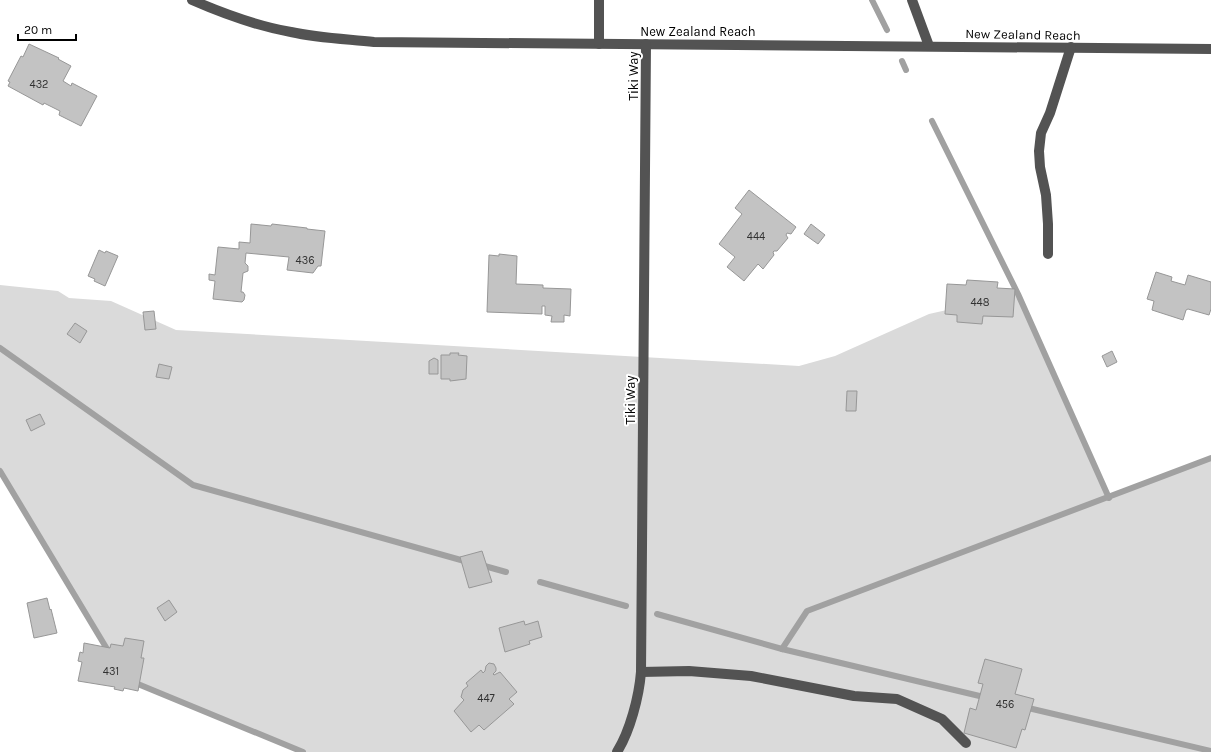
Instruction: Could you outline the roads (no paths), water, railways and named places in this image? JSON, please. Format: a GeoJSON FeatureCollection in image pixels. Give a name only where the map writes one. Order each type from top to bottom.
{"type":"FeatureCollection","features":[{"type":"Feature","properties":{"kind":"street","name":"New Zealand Reach"},"geometry":{"type":"LineString","coordinates":[[192,0],[245,21],[291,32],[374,42],[1211,49]]}},
{"type":"Feature","properties":{"kind":"street"},"geometry":{"type":"LineString","coordinates":[[599,0],[599,44]]}},
{"type":"Feature","properties":{"kind":"street"},"geometry":{"type":"LineString","coordinates":[[912,0],[929,46]]}},
{"type":"Feature","properties":{"kind":"street","name":"Tiki Way"},"geometry":{"type":"LineString","coordinates":[[617,752],[631,720],[639,689],[641,672],[646,44]]}},
{"type":"Feature","properties":{"kind":"street"},"geometry":{"type":"LineString","coordinates":[[1048,254],[1046,195],[1040,168],[1041,133],[1050,113],[1071,47]]}},
{"type":"Feature","properties":{"kind":"street"},"geometry":{"type":"LineString","coordinates":[[641,672],[689,671],[751,676],[854,696],[897,699],[942,719],[966,743]]}},
{"type":"Feature","properties":{"kind":"waterway"},"geometry":{"type":"LineString","coordinates":[[872,0],[887,30]]}},
{"type":"Feature","properties":{"kind":"waterway"},"geometry":{"type":"LineString","coordinates":[[902,61],[906,70]]}},
{"type":"Feature","properties":{"kind":"waterway"},"geometry":{"type":"LineString","coordinates":[[932,121],[1018,294],[1109,498]]}},
{"type":"Feature","properties":{"kind":"waterway"},"geometry":{"type":"LineString","coordinates":[[0,348],[193,485],[468,562]]}},
{"type":"Feature","properties":{"kind":"waterway"},"geometry":{"type":"LineString","coordinates":[[782,649],[807,611],[1211,458]]}},
{"type":"Feature","properties":{"kind":"waterway"},"geometry":{"type":"LineString","coordinates":[[0,471],[110,654]]}},
{"type":"Feature","properties":{"kind":"waterway"},"geometry":{"type":"LineString","coordinates":[[481,565],[506,572]]}},
{"type":"Feature","properties":{"kind":"waterway"},"geometry":{"type":"LineString","coordinates":[[540,582],[626,606]]}},
{"type":"Feature","properties":{"kind":"waterway"},"geometry":{"type":"LineString","coordinates":[[657,614],[782,649],[988,698]]}},
{"type":"Feature","properties":{"kind":"waterway"},"geometry":{"type":"LineString","coordinates":[[133,682],[303,752]]}},
{"type":"Feature","properties":{"kind":"waterway"},"geometry":{"type":"LineString","coordinates":[[1024,707],[1211,751]]}}]}
